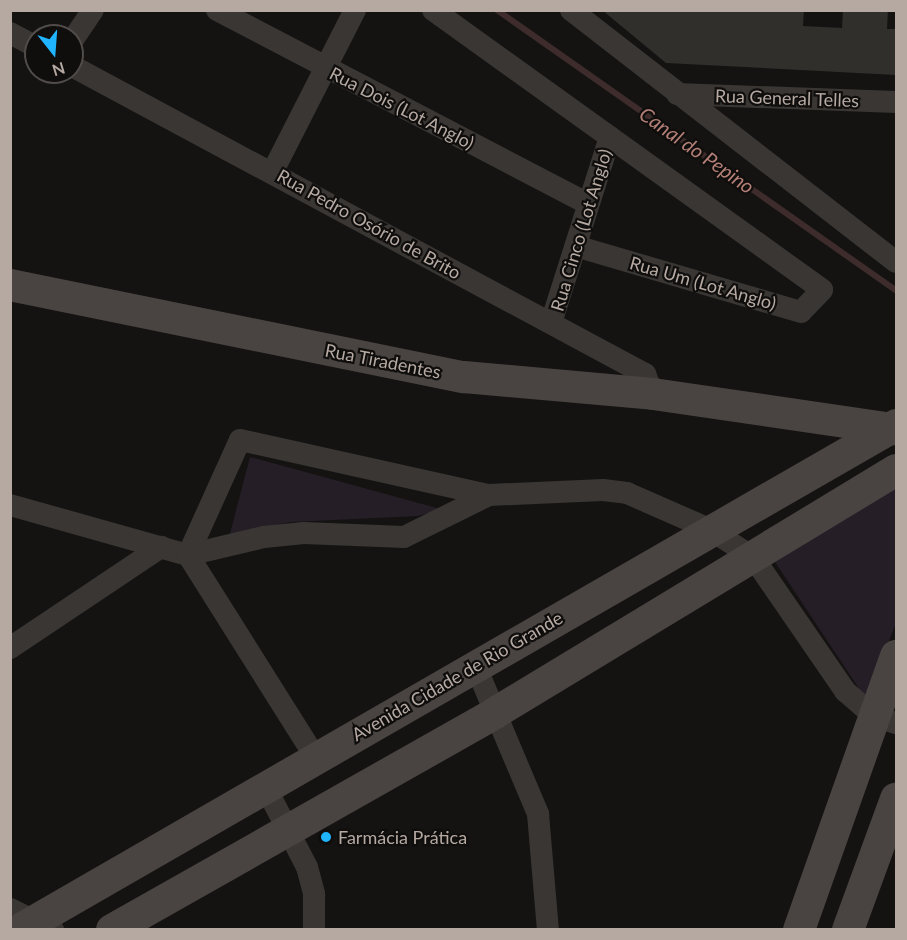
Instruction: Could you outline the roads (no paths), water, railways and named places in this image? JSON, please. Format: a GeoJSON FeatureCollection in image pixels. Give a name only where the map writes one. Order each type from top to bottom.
{"type":"FeatureCollection","features":[{"type":"Feature","properties":{"kind":"street"},"geometry":{"type":"LineString","coordinates":[[84,24],[93,10]]}},
{"type":"Feature","properties":{"kind":"street","name":"Rua Dois (Lot Anglo)"},"geometry":{"type":"LineString","coordinates":[[218,10],[324,68],[588,204]]}},
{"type":"Feature","properties":{"kind":"street"},"geometry":{"type":"LineString","coordinates":[[273,171],[355,10]]}},
{"type":"Feature","properties":{"kind":"street"},"geometry":{"type":"LineString","coordinates":[[433,10],[610,137]]}},
{"type":"Feature","properties":{"kind":"street"},"geometry":{"type":"LineString","coordinates":[[571,10],[676,94],[897,262]]}},
{"type":"Feature","properties":{"kind":"street"},"geometry":{"type":"LineString","coordinates":[[10,33],[24,40]]}},
{"type":"Feature","properties":{"kind":"street","name":"Rua Pedro Osório de Brito"},"geometry":{"type":"LineString","coordinates":[[84,72],[273,171],[645,374],[653,394]]}},
{"type":"Feature","properties":{"kind":"street","name":"Rua General Telles"},"geometry":{"type":"LineString","coordinates":[[676,94],[897,102]]}},
{"type":"Feature","properties":{"kind":"street","name":"Rua Cinco (Lot Anglo)"},"geometry":{"type":"LineString","coordinates":[[551,323],[610,137]]}},
{"type":"Feature","properties":{"kind":"street","name":"Rua Um (Lot Anglo)"},"geometry":{"type":"LineString","coordinates":[[575,246],[801,312],[822,290],[610,137]]}},
{"type":"Feature","properties":{"kind":"street","name":"Rua Tiradentes"},"geometry":{"type":"LineString","coordinates":[[10,285],[464,377],[653,394],[759,409],[895,424]]}},
{"type":"Feature","properties":{"kind":"street","name":"Rua Tiradentes"},"geometry":{"type":"LineString","coordinates":[[759,409],[895,424]]}},
{"type":"Feature","properties":{"kind":"street"},"geometry":{"type":"LineString","coordinates":[[816,416],[831,431],[819,465]]}},
{"type":"Feature","properties":{"kind":"street","name":"Avenida Cidade de Rio Grande"},"geometry":{"type":"LineString","coordinates":[[29,922],[476,667],[819,465],[895,424]]}},
{"type":"Feature","properties":{"kind":"street"},"geometry":{"type":"LineString","coordinates":[[188,555],[240,440],[489,495],[603,490],[627,494],[710,529],[753,557],[845,691],[885,720]]}},
{"type":"Feature","properties":{"kind":"street"},"geometry":{"type":"LineString","coordinates":[[112,930],[495,713],[897,470]]}},
{"type":"Feature","properties":{"kind":"street"},"geometry":{"type":"LineString","coordinates":[[10,505],[188,555],[264,537],[304,533],[404,537],[489,495]]}},
{"type":"Feature","properties":{"kind":"street"},"geometry":{"type":"LineString","coordinates":[[10,648],[161,547]]}},
{"type":"Feature","properties":{"kind":"street"},"geometry":{"type":"LineString","coordinates":[[188,555],[315,757]]}},
{"type":"Feature","properties":{"kind":"street"},"geometry":{"type":"LineString","coordinates":[[799,930],[885,720],[897,656]]}},
{"type":"Feature","properties":{"kind":"street"},"geometry":{"type":"LineString","coordinates":[[476,667],[538,814],[548,930]]}},
{"type":"Feature","properties":{"kind":"street"},"geometry":{"type":"LineString","coordinates":[[266,788],[289,829],[314,894],[314,930]]}},
{"type":"Feature","properties":{"kind":"street"},"geometry":{"type":"LineString","coordinates":[[848,930],[897,799]]}},
{"type":"Feature","properties":{"kind":"waterway","name":"Canal do Pepino"},"geometry":{"type":"LineString","coordinates":[[497,10],[896,290]]}},
{"type":"Feature","properties":{"kind":"place","name":"Farmácia Prática"},"geometry":{"type":"Point","coordinates":[326,837]}}]}
